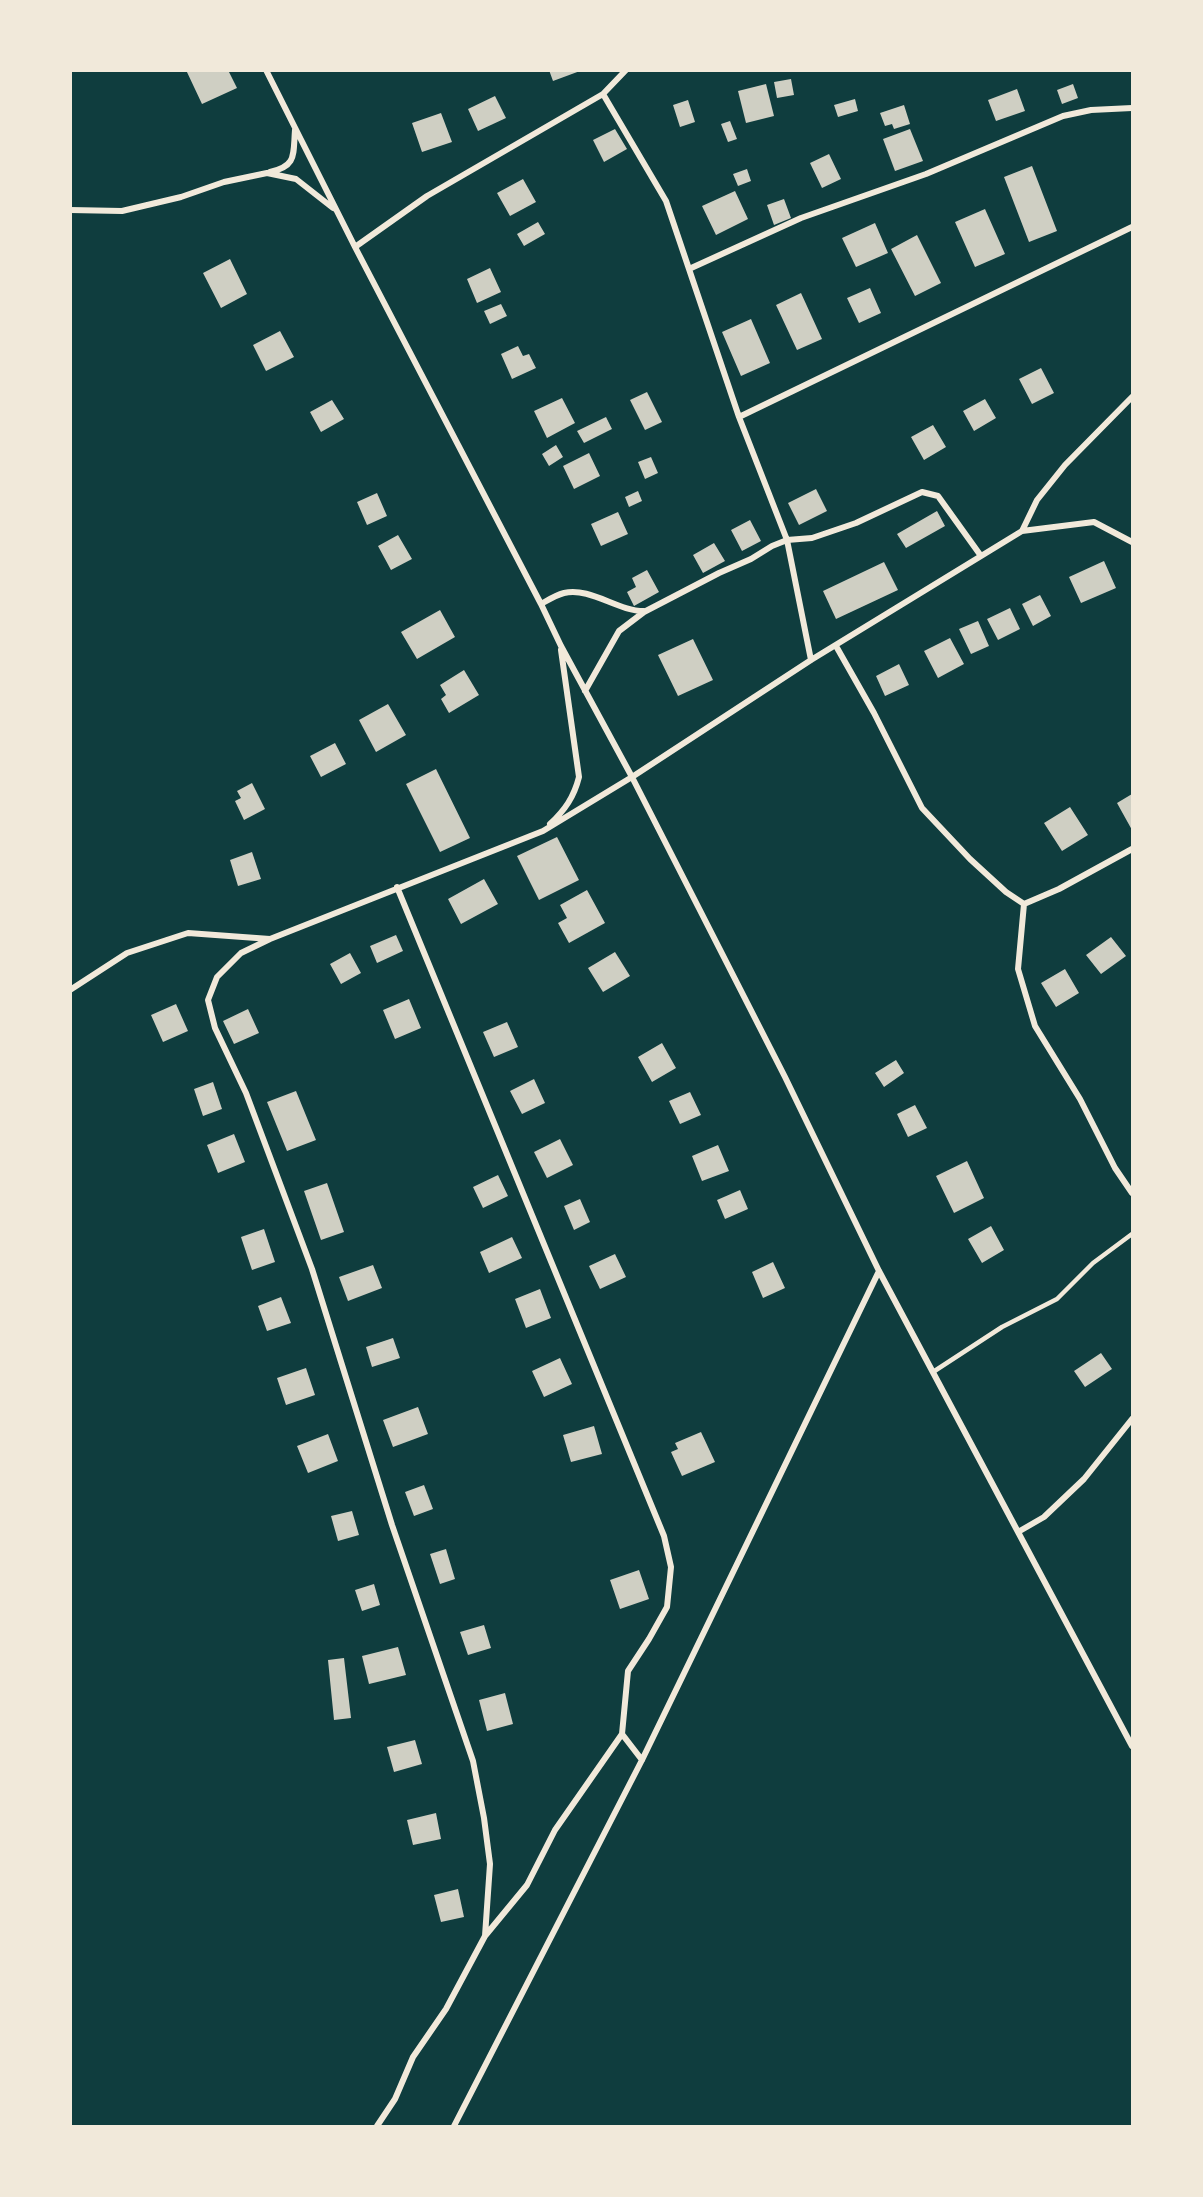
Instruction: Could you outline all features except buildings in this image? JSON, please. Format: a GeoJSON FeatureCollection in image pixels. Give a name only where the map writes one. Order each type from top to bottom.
{"type":"FeatureCollection","features":[{"type":"Feature","properties":{"kind":"street"},"geometry":{"type":"LineString","coordinates":[[266,70],[561,646],[632,777],[785,1077],[879,1271],[1132,1746]]}},
{"type":"Feature","properties":{"kind":"street"},"geometry":{"type":"LineString","coordinates":[[355,247],[427,196],[603,94],[626,70]]}},
{"type":"Feature","properties":{"kind":"street"},"geometry":{"type":"LineString","coordinates":[[603,94],[666,201],[739,417],[787,540],[811,660]]}},
{"type":"Feature","properties":{"kind":"street"},"geometry":{"type":"LineString","coordinates":[[689,269],[801,218],[937,170],[1063,116],[1091,110],[1132,108]]}},
{"type":"Feature","properties":{"kind":"street"},"geometry":{"type":"LineString","coordinates":[[70,210],[122,211],[181,197],[224,182],[284,169],[293,158],[295,128]]}},
{"type":"Feature","properties":{"kind":"street"},"geometry":{"type":"LineString","coordinates":[[267,173],[296,179],[336,210]]}},
{"type":"Feature","properties":{"kind":"street"},"geometry":{"type":"LineString","coordinates":[[739,417],[1132,227]]}},
{"type":"Feature","properties":{"kind":"street"},"geometry":{"type":"LineString","coordinates":[[1022,531],[1037,500],[1065,465],[1132,397]]}},
{"type":"Feature","properties":{"kind":"street"},"geometry":{"type":"LineString","coordinates":[[585,691],[619,631],[644,612],[751,559],[772,546],[787,540],[812,538],[856,523],[922,492],[938,496],[981,556]]}},
{"type":"Feature","properties":{"kind":"street"},"geometry":{"type":"LineString","coordinates":[[485,1936],[490,1864],[473,1761],[392,1525],[312,1269],[246,1094],[215,1028],[208,1000],[217,976],[242,953],[270,939],[543,831],[632,777],[811,660],[1022,531],[1094,522],[1132,542]]}},
{"type":"Feature","properties":{"kind":"street"},"geometry":{"type":"LineString","coordinates":[[541,604],[564,593],[580,593],[604,599],[631,611],[644,612]]}},
{"type":"Feature","properties":{"kind":"street"},"geometry":{"type":"LineString","coordinates":[[543,831],[564,810],[575,793],[579,777],[561,646]]}},
{"type":"Feature","properties":{"kind":"street"},"geometry":{"type":"LineString","coordinates":[[836,646],[874,713],[922,808],[970,859],[1006,892],[1024,904]]}},
{"type":"Feature","properties":{"kind":"street"},"geometry":{"type":"LineString","coordinates":[[1024,904],[1059,889],[1132,849]]}},
{"type":"Feature","properties":{"kind":"street"},"geometry":{"type":"LineString","coordinates":[[377,2127],[395,2099],[413,2057],[446,2009],[485,1936],[527,1885],[555,1830],[622,1734],[628,1671],[667,1607],[671,1567],[664,1536],[397,887]]}},
{"type":"Feature","properties":{"kind":"street"},"geometry":{"type":"LineString","coordinates":[[1024,904],[1018,969],[1035,1026],[1080,1099],[1115,1168],[1132,1194]]}},
{"type":"Feature","properties":{"kind":"street"},"geometry":{"type":"LineString","coordinates":[[70,990],[127,953],[188,933],[270,939]]}},
{"type":"Feature","properties":{"kind":"street"},"geometry":{"type":"LineString","coordinates":[[454,2127],[642,1760],[879,1271]]}},
{"type":"Feature","properties":{"kind":"street"},"geometry":{"type":"LineString","coordinates":[[1018,1532],[1044,1517],[1084,1479],[1132,1419]]}},
{"type":"Feature","properties":{"kind":"street"},"geometry":{"type":"LineString","coordinates":[[622,1734],[642,1760]]}},
{"type":"Feature","properties":{"kind":"lane"},"geometry":{"type":"LineString","coordinates":[[933,1371],[1002,1327],[1057,1299],[1093,1263],[1132,1234]]}}]}
